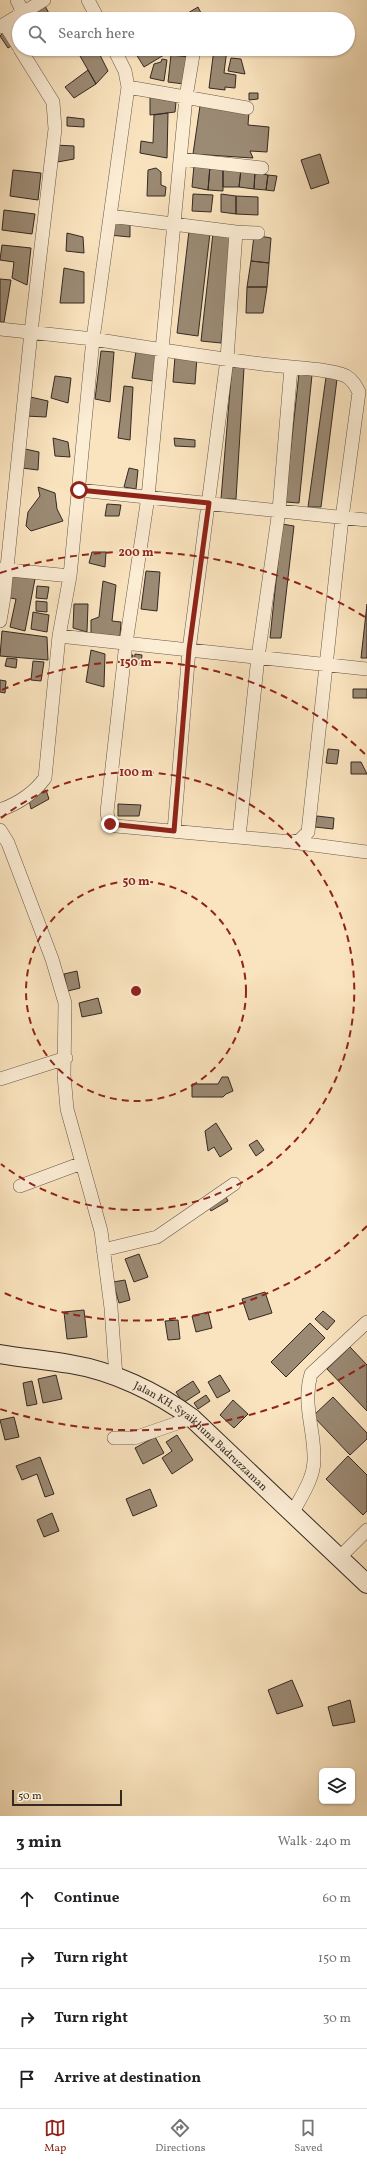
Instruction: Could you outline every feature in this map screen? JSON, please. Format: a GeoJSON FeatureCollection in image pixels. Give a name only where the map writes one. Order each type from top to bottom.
{"type":"FeatureCollection","features":[{"type":"Feature","properties":{"kind":"main road","name":"Jalan KH. Syaikhuna Badruzzaman"},"geometry":{"type":"LineString","coordinates":[[0,1354],[71,1364],[116,1377],[168,1400],[192,1418],[367,1584]]}},
{"type":"Feature","properties":{"kind":"street"},"geometry":{"type":"LineString","coordinates":[[17,0],[23,12]]}},
{"type":"Feature","properties":{"kind":"street"},"geometry":{"type":"LineString","coordinates":[[26,12],[44,0]]}},
{"type":"Feature","properties":{"kind":"street"},"geometry":{"type":"LineString","coordinates":[[88,0],[94,12]]}},
{"type":"Feature","properties":{"kind":"street"},"geometry":{"type":"LineString","coordinates":[[12,20],[2,26],[12,38]]}},
{"type":"Feature","properties":{"kind":"street"},"geometry":{"type":"LineString","coordinates":[[0,621],[3,570],[55,129],[53,102],[25,56]]}},
{"type":"Feature","properties":{"kind":"street"},"geometry":{"type":"LineString","coordinates":[[0,810],[21,800],[37,789],[45,778],[60,636],[70,576],[93,340],[128,87],[125,71],[118,56]]}},
{"type":"Feature","properties":{"kind":"street"},"geometry":{"type":"LineString","coordinates":[[193,56],[186,97],[148,497],[126,643],[107,812],[108,818],[110,824],[116,826],[292,842],[367,852]]}},
{"type":"Feature","properties":{"kind":"street"},"geometry":{"type":"LineString","coordinates":[[128,87],[246,108]]}},
{"type":"Feature","properties":{"kind":"street"},"geometry":{"type":"LineString","coordinates":[[180,159],[262,168]]}},
{"type":"Feature","properties":{"kind":"street"},"geometry":{"type":"LineString","coordinates":[[110,216],[236,232],[258,233]]}},
{"type":"Feature","properties":{"kind":"street"},"geometry":{"type":"LineString","coordinates":[[174,831],[189,650],[227,359],[236,232]]}},
{"type":"Feature","properties":{"kind":"street"},"geometry":{"type":"LineString","coordinates":[[0,329],[161,349],[346,376],[355,383],[359,392],[342,518],[308,832],[300,840],[292,842]]}},
{"type":"Feature","properties":{"kind":"street"},"geometry":{"type":"LineString","coordinates":[[238,837],[258,657],[279,510],[291,368]]}},
{"type":"Feature","properties":{"kind":"street"},"geometry":{"type":"LineString","coordinates":[[79,490],[367,520]]}},
{"type":"Feature","properties":{"kind":"street"},"geometry":{"type":"LineString","coordinates":[[3,570],[70,576]]}},
{"type":"Feature","properties":{"kind":"street"},"geometry":{"type":"LineString","coordinates":[[60,636],[367,669]]}},
{"type":"Feature","properties":{"kind":"street"},"geometry":{"type":"LineString","coordinates":[[0,850],[2,834]]}},
{"type":"Feature","properties":{"kind":"street"},"geometry":{"type":"LineString","coordinates":[[2,834],[52,959],[65,1003],[66,1058],[64,1075],[67,1109],[101,1231],[111,1308],[116,1377]]}},
{"type":"Feature","properties":{"kind":"street"},"geometry":{"type":"LineString","coordinates":[[0,1079],[66,1058]]}},
{"type":"Feature","properties":{"kind":"street"},"geometry":{"type":"LineString","coordinates":[[20,1186],[82,1163]]}},
{"type":"Feature","properties":{"kind":"street"},"geometry":{"type":"LineString","coordinates":[[103,1250],[157,1237],[234,1184]]}},
{"type":"Feature","properties":{"kind":"street"},"geometry":{"type":"LineString","coordinates":[[292,1514],[309,1481],[314,1460],[308,1411],[307,1385],[310,1374],[367,1322]]}},
{"type":"Feature","properties":{"kind":"street"},"geometry":{"type":"LineString","coordinates":[[114,1438],[134,1438],[192,1418]]}},
{"type":"Feature","properties":{"kind":"street"},"geometry":{"type":"LineString","coordinates":[[339,1558],[367,1530]]}},
{"type":"Feature","properties":{"kind":"building"},"geometry":{"type":"Polygon","coordinates":[[[45,6],[48,12],[36,12],[45,6]]]}},
{"type":"Feature","properties":{"kind":"building"},"geometry":{"type":"Polygon","coordinates":[[[198,7],[200,12],[190,12],[198,7]]]}},
{"type":"Feature","properties":{"kind":"building"},"geometry":{"type":"Polygon","coordinates":[[[4,32],[12,42],[12,45],[8,48],[0,36],[4,32]]]}},
{"type":"Feature","properties":{"kind":"building"},"geometry":{"type":"Polygon","coordinates":[[[80,56],[100,56],[108,71],[96,84],[80,56]]]}},
{"type":"Feature","properties":{"kind":"building"},"geometry":{"type":"Polygon","coordinates":[[[137,56],[162,56],[144,67],[137,56]]]}},
{"type":"Feature","properties":{"kind":"building"},"geometry":{"type":"Polygon","coordinates":[[[171,56],[189,57],[184,84],[168,82],[171,56]]]}},
{"type":"Feature","properties":{"kind":"building"},"geometry":{"type":"Polygon","coordinates":[[[213,56],[226,56],[224,73],[236,75],[235,88],[225,87],[225,90],[209,88],[213,56]]]}},
{"type":"Feature","properties":{"kind":"building"},"geometry":{"type":"Polygon","coordinates":[[[231,58],[241,59],[245,74],[228,71],[231,58]]]}},
{"type":"Feature","properties":{"kind":"building"},"geometry":{"type":"Polygon","coordinates":[[[162,59],[167,60],[164,81],[150,78],[154,64],[161,62],[162,59]]]}},
{"type":"Feature","properties":{"kind":"building"},"geometry":{"type":"Polygon","coordinates":[[[88,70],[96,84],[74,98],[65,87],[88,70]]]}},
{"type":"Feature","properties":{"kind":"building"},"geometry":{"type":"Polygon","coordinates":[[[249,93],[258,93],[258,99],[249,100],[249,93]]]}},
{"type":"Feature","properties":{"kind":"building"},"geometry":{"type":"Polygon","coordinates":[[[150,97],[176,102],[175,112],[150,115],[150,97]]]}},
{"type":"Feature","properties":{"kind":"building"},"geometry":{"type":"Polygon","coordinates":[[[200,106],[249,111],[248,125],[269,127],[267,152],[250,151],[253,158],[193,154],[200,106]]]}},
{"type":"Feature","properties":{"kind":"building"},"geometry":{"type":"Polygon","coordinates":[[[168,113],[167,158],[140,153],[141,141],[153,143],[154,115],[168,113]]]}},
{"type":"Feature","properties":{"kind":"building"},"geometry":{"type":"Polygon","coordinates":[[[67,117],[84,119],[84,127],[67,126],[67,117]]]}},
{"type":"Feature","properties":{"kind":"building"},"geometry":{"type":"Polygon","coordinates":[[[55,145],[74,146],[74,159],[52,163],[55,145]]]}},
{"type":"Feature","properties":{"kind":"building"},"geometry":{"type":"Polygon","coordinates":[[[320,154],[329,183],[311,189],[301,160],[320,154]]]}},
{"type":"Feature","properties":{"kind":"building"},"geometry":{"type":"Polygon","coordinates":[[[194,165],[210,166],[208,190],[192,187],[194,165]]]}},
{"type":"Feature","properties":{"kind":"building"},"geometry":{"type":"Polygon","coordinates":[[[210,166],[223,168],[223,191],[208,190],[210,166]]]}},
{"type":"Feature","properties":{"kind":"building"},"geometry":{"type":"Polygon","coordinates":[[[156,168],[161,172],[161,185],[166,187],[165,196],[147,196],[148,170],[156,168]]]}},
{"type":"Feature","properties":{"kind":"building"},"geometry":{"type":"Polygon","coordinates":[[[223,168],[241,169],[239,187],[223,187],[223,168]]]}},
{"type":"Feature","properties":{"kind":"building"},"geometry":{"type":"Polygon","coordinates":[[[241,169],[255,170],[254,189],[239,187],[241,169]]]}},
{"type":"Feature","properties":{"kind":"building"},"geometry":{"type":"Polygon","coordinates":[[[13,170],[41,173],[38,200],[10,196],[13,170]]]}},
{"type":"Feature","properties":{"kind":"building"},"geometry":{"type":"Polygon","coordinates":[[[255,173],[268,175],[266,190],[254,189],[255,173]]]}},
{"type":"Feature","properties":{"kind":"building"},"geometry":{"type":"Polygon","coordinates":[[[268,175],[277,176],[274,191],[266,190],[268,175]]]}},
{"type":"Feature","properties":{"kind":"building"},"geometry":{"type":"Polygon","coordinates":[[[193,194],[213,195],[211,212],[192,211],[193,194]]]}},
{"type":"Feature","properties":{"kind":"building"},"geometry":{"type":"Polygon","coordinates":[[[221,194],[236,196],[236,214],[221,212],[221,194]]]}},
{"type":"Feature","properties":{"kind":"building"},"geometry":{"type":"Polygon","coordinates":[[[236,196],[258,197],[258,215],[236,214],[236,196]]]}},
{"type":"Feature","properties":{"kind":"building"},"geometry":{"type":"Polygon","coordinates":[[[4,210],[35,214],[32,234],[2,230],[4,210]]]}},
{"type":"Feature","properties":{"kind":"building"},"geometry":{"type":"Polygon","coordinates":[[[111,217],[130,220],[130,237],[109,235],[111,217]]]}},
{"type":"Feature","properties":{"kind":"building"},"geometry":{"type":"Polygon","coordinates":[[[189,231],[210,233],[198,336],[177,333],[189,231]]]}},
{"type":"Feature","properties":{"kind":"building"},"geometry":{"type":"Polygon","coordinates":[[[67,233],[83,237],[84,253],[66,251],[67,233]]]}},
{"type":"Feature","properties":{"kind":"building"},"geometry":{"type":"Polygon","coordinates":[[[213,233],[233,235],[221,343],[201,341],[213,233]]]}},
{"type":"Feature","properties":{"kind":"building"},"geometry":{"type":"Polygon","coordinates":[[[254,235],[271,238],[269,263],[251,261],[254,235]]]}},
{"type":"Feature","properties":{"kind":"building"},"geometry":{"type":"Polygon","coordinates":[[[2,245],[31,248],[27,285],[12,278],[14,262],[0,260],[2,245]]]}},
{"type":"Feature","properties":{"kind":"building"},"geometry":{"type":"Polygon","coordinates":[[[251,261],[269,263],[267,287],[247,287],[251,261]]]}},
{"type":"Feature","properties":{"kind":"building"},"geometry":{"type":"Polygon","coordinates":[[[64,268],[84,272],[84,303],[60,303],[64,268]]]}},
{"type":"Feature","properties":{"kind":"building"},"geometry":{"type":"Polygon","coordinates":[[[0,279],[11,280],[4,322],[0,322],[0,279]]]}},
{"type":"Feature","properties":{"kind":"building"},"geometry":{"type":"Polygon","coordinates":[[[247,287],[267,287],[263,313],[246,313],[247,287]]]}},
{"type":"Feature","properties":{"kind":"building"},"geometry":{"type":"Polygon","coordinates":[[[101,351],[114,352],[110,402],[95,399],[101,351]]]}},
{"type":"Feature","properties":{"kind":"building"},"geometry":{"type":"Polygon","coordinates":[[[136,351],[156,353],[153,381],[132,378],[136,351]]]}},
{"type":"Feature","properties":{"kind":"building"},"geometry":{"type":"Polygon","coordinates":[[[175,356],[197,357],[195,384],[173,382],[175,356]]]}},
{"type":"Feature","properties":{"kind":"building"},"geometry":{"type":"Polygon","coordinates":[[[232,366],[244,368],[236,499],[221,499],[232,366]]]}},
{"type":"Feature","properties":{"kind":"building"},"geometry":{"type":"Polygon","coordinates":[[[299,373],[312,375],[299,503],[285,502],[299,373]]]}},
{"type":"Feature","properties":{"kind":"building"},"geometry":{"type":"Polygon","coordinates":[[[55,376],[71,378],[68,403],[51,398],[55,376]]]}},
{"type":"Feature","properties":{"kind":"building"},"geometry":{"type":"Polygon","coordinates":[[[326,377],[337,379],[321,507],[308,507],[326,377]]]}},
{"type":"Feature","properties":{"kind":"building"},"geometry":{"type":"Polygon","coordinates":[[[124,386],[133,387],[130,440],[118,438],[124,386]]]}},
{"type":"Feature","properties":{"kind":"building"},"geometry":{"type":"Polygon","coordinates":[[[26,396],[48,401],[46,417],[25,416],[26,396]]]}},
{"type":"Feature","properties":{"kind":"building"},"geometry":{"type":"Polygon","coordinates":[[[53,438],[68,442],[70,457],[55,456],[53,438]]]}},
{"type":"Feature","properties":{"kind":"building"},"geometry":{"type":"Polygon","coordinates":[[[174,438],[195,440],[195,447],[175,446],[174,438]]]}},
{"type":"Feature","properties":{"kind":"building"},"geometry":{"type":"Polygon","coordinates":[[[25,449],[39,452],[38,470],[22,468],[25,449]]]}},
{"type":"Feature","properties":{"kind":"building"},"geometry":{"type":"Polygon","coordinates":[[[129,468],[138,470],[136,489],[124,487],[129,468]]]}},
{"type":"Feature","properties":{"kind":"building"},"geometry":{"type":"Polygon","coordinates":[[[38,487],[55,493],[57,509],[63,521],[31,531],[26,526],[28,512],[40,496],[38,487]]]}},
{"type":"Feature","properties":{"kind":"building"},"geometry":{"type":"Polygon","coordinates":[[[107,504],[121,505],[119,516],[105,516],[107,504]]]}},
{"type":"Feature","properties":{"kind":"building"},"geometry":{"type":"Polygon","coordinates":[[[282,524],[294,526],[281,638],[270,638],[282,524]]]}},
{"type":"Feature","properties":{"kind":"building"},"geometry":{"type":"Polygon","coordinates":[[[92,552],[106,552],[105,567],[89,563],[92,552]]]}},
{"type":"Feature","properties":{"kind":"building"},"geometry":{"type":"Polygon","coordinates":[[[146,571],[160,572],[157,611],[141,609],[146,571]]]}},
{"type":"Feature","properties":{"kind":"building"},"geometry":{"type":"Polygon","coordinates":[[[9,574],[35,579],[25,631],[10,627],[16,599],[4,597],[9,574]]]}},
{"type":"Feature","properties":{"kind":"building"},"geometry":{"type":"Polygon","coordinates":[[[103,581],[116,585],[112,621],[121,622],[120,636],[91,634],[91,620],[99,617],[103,581]]]}},
{"type":"Feature","properties":{"kind":"building"},"geometry":{"type":"Polygon","coordinates":[[[37,586],[49,587],[47,599],[36,598],[37,586]]]}},
{"type":"Feature","properties":{"kind":"building"},"geometry":{"type":"Polygon","coordinates":[[[36,601],[47,602],[47,612],[36,611],[36,601]]]}},
{"type":"Feature","properties":{"kind":"building"},"geometry":{"type":"Polygon","coordinates":[[[74,604],[88,604],[87,632],[73,628],[74,604]]]}},
{"type":"Feature","properties":{"kind":"building"},"geometry":{"type":"Polygon","coordinates":[[[367,604],[367,658],[361,658],[367,604]]]}},
{"type":"Feature","properties":{"kind":"building"},"geometry":{"type":"Polygon","coordinates":[[[33,612],[49,615],[47,632],[31,629],[33,612]]]}},
{"type":"Feature","properties":{"kind":"building"},"geometry":{"type":"Polygon","coordinates":[[[2,631],[47,637],[48,660],[0,656],[2,631]]]}},
{"type":"Feature","properties":{"kind":"building"},"geometry":{"type":"Polygon","coordinates":[[[91,650],[105,654],[104,687],[86,682],[91,650]]]}},
{"type":"Feature","properties":{"kind":"building"},"geometry":{"type":"Polygon","coordinates":[[[135,654],[142,655],[141,665],[134,664],[135,654]]]}},
{"type":"Feature","properties":{"kind":"building"},"geometry":{"type":"Polygon","coordinates":[[[129,655],[133,655],[133,664],[129,664],[129,655]]]}},
{"type":"Feature","properties":{"kind":"building"},"geometry":{"type":"Polygon","coordinates":[[[7,658],[17,659],[16,668],[5,666],[7,658]]]}},
{"type":"Feature","properties":{"kind":"building"},"geometry":{"type":"Polygon","coordinates":[[[33,661],[44,662],[41,681],[31,680],[33,661]]]}},
{"type":"Feature","properties":{"kind":"building"},"geometry":{"type":"Polygon","coordinates":[[[0,680],[6,681],[5,693],[0,692],[0,680]]]}},
{"type":"Feature","properties":{"kind":"building"},"geometry":{"type":"Polygon","coordinates":[[[353,689],[367,689],[367,698],[353,698],[353,689]]]}},
{"type":"Feature","properties":{"kind":"building"},"geometry":{"type":"Polygon","coordinates":[[[328,749],[339,750],[337,764],[326,763],[328,749]]]}},
{"type":"Feature","properties":{"kind":"building"},"geometry":{"type":"Polygon","coordinates":[[[351,762],[361,762],[367,774],[351,774],[351,762]]]}},
{"type":"Feature","properties":{"kind":"building"},"geometry":{"type":"Polygon","coordinates":[[[46,790],[49,799],[31,809],[29,800],[46,790]]]}},
{"type":"Feature","properties":{"kind":"building"},"geometry":{"type":"Polygon","coordinates":[[[118,804],[141,805],[139,816],[118,816],[118,804]]]}},
{"type":"Feature","properties":{"kind":"building"},"geometry":{"type":"Polygon","coordinates":[[[317,816],[334,818],[333,829],[315,827],[317,816]]]}},
{"type":"Feature","properties":{"kind":"building"},"geometry":{"type":"Polygon","coordinates":[[[77,971],[80,988],[68,991],[64,974],[77,971]]]}},
{"type":"Feature","properties":{"kind":"building"},"geometry":{"type":"Polygon","coordinates":[[[98,998],[102,1013],[82,1017],[79,1003],[98,998]]]}},
{"type":"Feature","properties":{"kind":"building"},"geometry":{"type":"Polygon","coordinates":[[[222,1077],[228,1077],[233,1091],[223,1097],[192,1097],[192,1084],[218,1084],[222,1077]]]}},
{"type":"Feature","properties":{"kind":"building"},"geometry":{"type":"Polygon","coordinates":[[[216,1123],[232,1149],[220,1157],[214,1147],[208,1151],[205,1131],[216,1123]]]}},
{"type":"Feature","properties":{"kind":"building"},"geometry":{"type":"Polygon","coordinates":[[[257,1140],[264,1150],[256,1156],[249,1145],[257,1140]]]}},
{"type":"Feature","properties":{"kind":"building"},"geometry":{"type":"Polygon","coordinates":[[[226,1197],[228,1201],[211,1211],[208,1206],[226,1197]]]}},
{"type":"Feature","properties":{"kind":"building"},"geometry":{"type":"Polygon","coordinates":[[[139,1254],[148,1277],[134,1282],[125,1259],[139,1254]]]}},
{"type":"Feature","properties":{"kind":"building"},"geometry":{"type":"Polygon","coordinates":[[[125,1280],[130,1300],[119,1303],[113,1282],[125,1280]]]}},
{"type":"Feature","properties":{"kind":"building"},"geometry":{"type":"Polygon","coordinates":[[[265,1292],[272,1313],[249,1320],[242,1299],[265,1292]]]}},
{"type":"Feature","properties":{"kind":"building"},"geometry":{"type":"Polygon","coordinates":[[[84,1310],[87,1337],[67,1339],[64,1312],[84,1310]]]}},
{"type":"Feature","properties":{"kind":"building"},"geometry":{"type":"Polygon","coordinates":[[[323,1311],[335,1321],[327,1330],[315,1319],[323,1311]]]}},
{"type":"Feature","properties":{"kind":"building"},"geometry":{"type":"Polygon","coordinates":[[[208,1312],[212,1328],[196,1332],[192,1316],[208,1312]]]}},
{"type":"Feature","properties":{"kind":"building"},"geometry":{"type":"Polygon","coordinates":[[[178,1320],[180,1339],[168,1340],[165,1321],[178,1320]]]}},
{"type":"Feature","properties":{"kind":"building"},"geometry":{"type":"Polygon","coordinates":[[[310,1323],[325,1338],[286,1377],[271,1362],[310,1323]]]}},
{"type":"Feature","properties":{"kind":"building"},"geometry":{"type":"Polygon","coordinates":[[[350,1347],[367,1365],[367,1411],[327,1369],[350,1347]]]}},
{"type":"Feature","properties":{"kind":"building"},"geometry":{"type":"Polygon","coordinates":[[[56,1375],[62,1399],[43,1403],[38,1379],[56,1375]]]}},
{"type":"Feature","properties":{"kind":"building"},"geometry":{"type":"Polygon","coordinates":[[[220,1375],[230,1391],[217,1398],[208,1382],[220,1375]]]}},
{"type":"Feature","properties":{"kind":"building"},"geometry":{"type":"Polygon","coordinates":[[[32,1381],[37,1404],[27,1406],[23,1383],[32,1381]]]}},
{"type":"Feature","properties":{"kind":"building"},"geometry":{"type":"Polygon","coordinates":[[[193,1381],[200,1392],[183,1403],[176,1392],[193,1381]]]}},
{"type":"Feature","properties":{"kind":"building"},"geometry":{"type":"Polygon","coordinates":[[[206,1395],[210,1401],[198,1409],[194,1403],[206,1395]]]}},
{"type":"Feature","properties":{"kind":"building"},"geometry":{"type":"Polygon","coordinates":[[[333,1397],[367,1433],[367,1439],[350,1455],[313,1416],[333,1397]]]}},
{"type":"Feature","properties":{"kind":"building"},"geometry":{"type":"Polygon","coordinates":[[[233,1400],[248,1414],[234,1428],[220,1415],[233,1400]]]}},
{"type":"Feature","properties":{"kind":"building"},"geometry":{"type":"Polygon","coordinates":[[[14,1417],[19,1437],[5,1440],[0,1420],[14,1417]]]}},
{"type":"Feature","properties":{"kind":"building"},"geometry":{"type":"Polygon","coordinates":[[[177,1435],[193,1460],[172,1474],[162,1458],[172,1451],[166,1442],[177,1435]]]}},
{"type":"Feature","properties":{"kind":"building"},"geometry":{"type":"Polygon","coordinates":[[[155,1437],[164,1453],[143,1464],[135,1448],[155,1437]]]}},
{"type":"Feature","properties":{"kind":"building"},"geometry":{"type":"Polygon","coordinates":[[[348,1456],[367,1475],[367,1511],[363,1515],[326,1479],[348,1456]]]}},
{"type":"Feature","properties":{"kind":"building"},"geometry":{"type":"Polygon","coordinates":[[[40,1457],[54,1494],[45,1497],[37,1474],[22,1480],[16,1466],[40,1457]]]}},
{"type":"Feature","properties":{"kind":"building"},"geometry":{"type":"Polygon","coordinates":[[[150,1489],[157,1506],[133,1516],[126,1499],[150,1489]]]}},
{"type":"Feature","properties":{"kind":"building"},"geometry":{"type":"Polygon","coordinates":[[[52,1513],[59,1531],[44,1537],[37,1520],[52,1513]]]}},
{"type":"Feature","properties":{"kind":"building"},"geometry":{"type":"Polygon","coordinates":[[[292,1680],[303,1706],[277,1714],[268,1690],[292,1680]]]}},
{"type":"Feature","properties":{"kind":"building"},"geometry":{"type":"Polygon","coordinates":[[[350,1700],[355,1722],[333,1726],[328,1707],[350,1700]]]}},
{"type":"Feature","properties":{"kind":"route"},"geometry":{"type":"LineString","coordinates":[[79,490],[209,503],[189,650],[174,831],[116,826],[110,824]]}}]}
